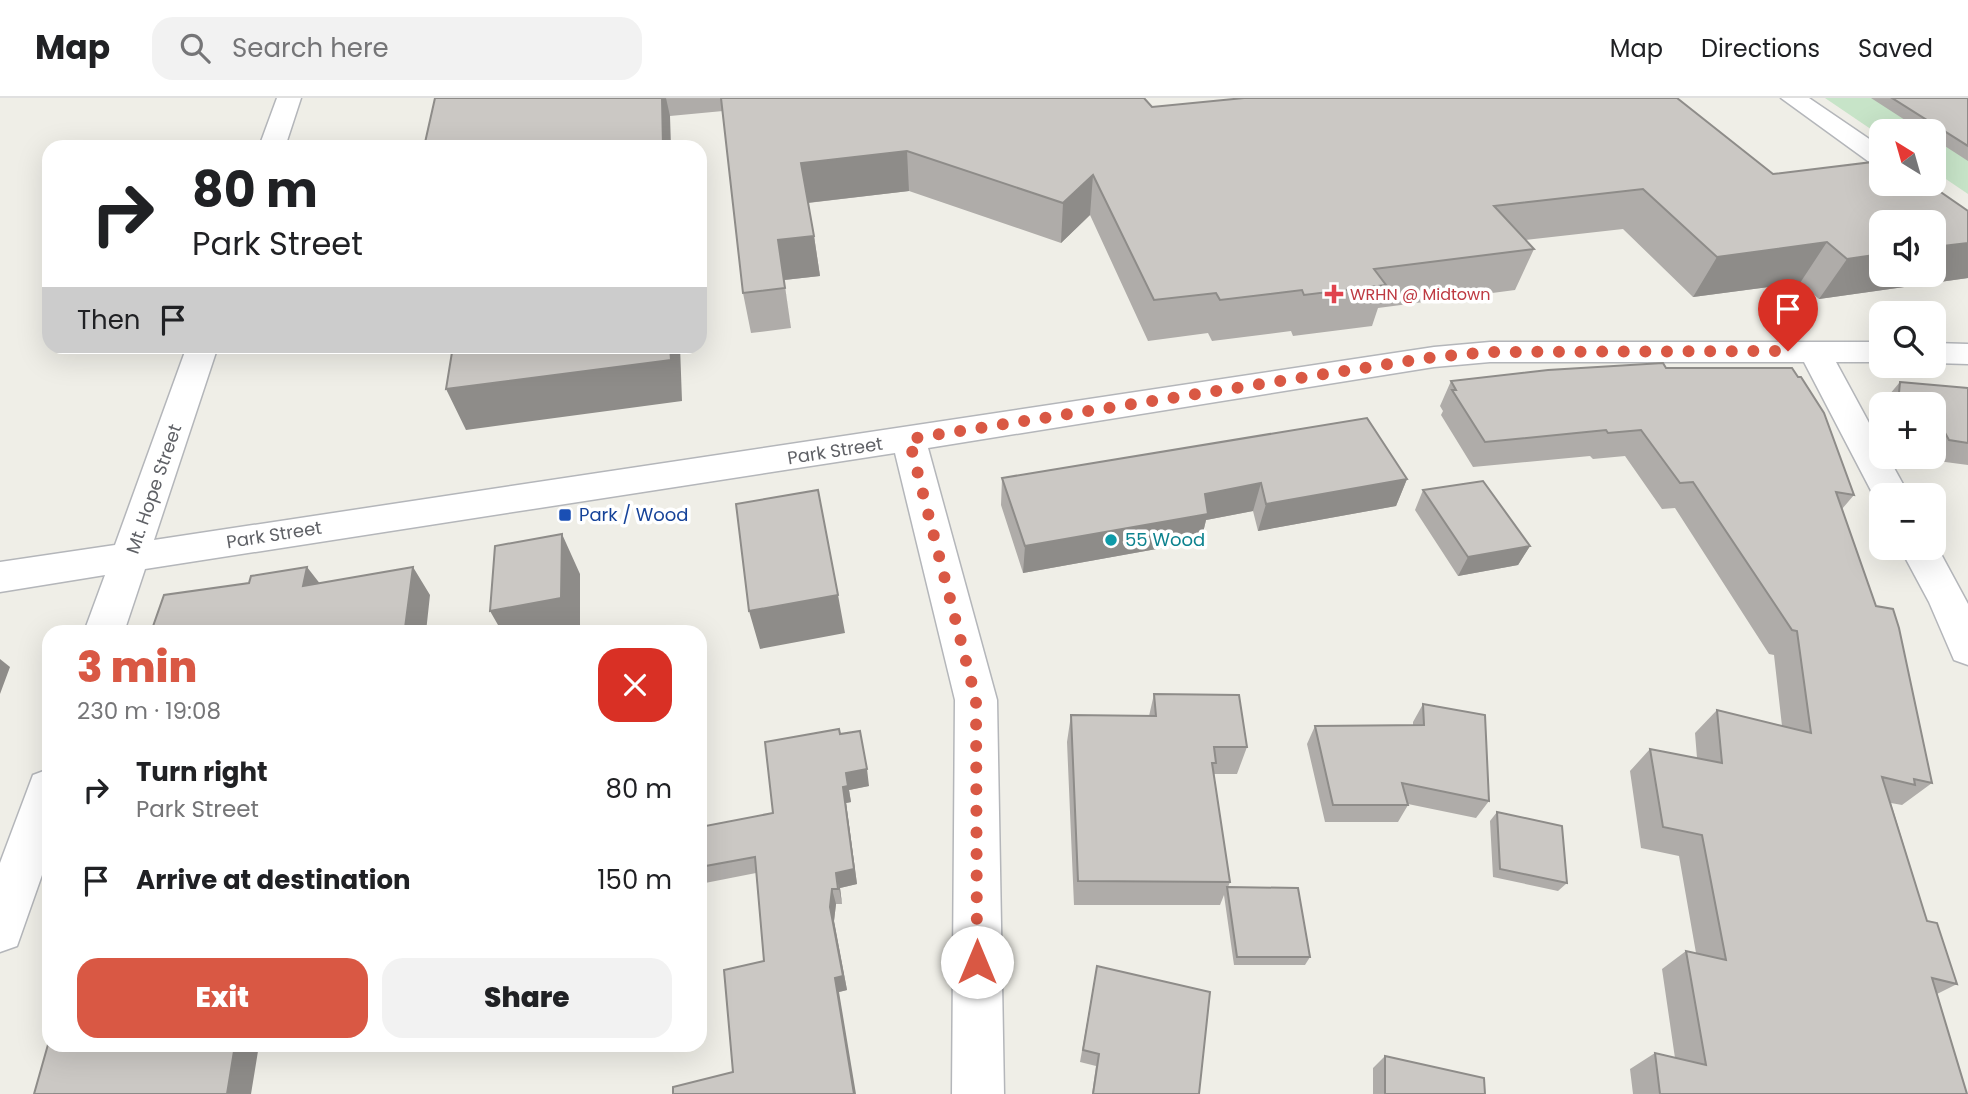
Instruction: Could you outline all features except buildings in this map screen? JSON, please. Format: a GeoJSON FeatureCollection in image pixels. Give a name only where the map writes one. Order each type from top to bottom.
{"type":"FeatureCollection","features":[{"type":"Feature","properties":{"kind":"street"},"geometry":{"type":"LineString","coordinates":[[274,140],[289,98]]}},
{"type":"Feature","properties":{"kind":"street"},"geometry":{"type":"LineString","coordinates":[[1793,98],[1869,151]]}},
{"type":"Feature","properties":{"kind":"street"},"geometry":{"type":"LineString","coordinates":[[1814,351],[1885,483]]}},
{"type":"Feature","properties":{"kind":"street","name":"Park Street"},"geometry":{"type":"LineString","coordinates":[[0,577],[1434,357],[1490,352],[1869,352]]}},
{"type":"Feature","properties":{"kind":"street"},"geometry":{"type":"LineString","coordinates":[[1946,353],[1968,354]]}},
{"type":"Feature","properties":{"kind":"street","name":"Mt. Hope Street"},"geometry":{"type":"LineString","coordinates":[[106,625],[200,354]]}},
{"type":"Feature","properties":{"kind":"street"},"geometry":{"type":"LineString","coordinates":[[909,439],[976,700],[978,1094]]}},
{"type":"Feature","properties":{"kind":"street"},"geometry":{"type":"LineString","coordinates":[[1925,560],[1948,602],[1968,649]]}},
{"type":"Feature","properties":{"kind":"street"},"geometry":{"type":"LineString","coordinates":[[0,929],[42,809]]}},
{"type":"Feature","properties":{"kind":"green space"},"geometry":{"type":"Polygon","coordinates":[[[1825,98],[1968,98],[1968,194],[1946,179],[1946,119],[1869,119],[1869,128],[1825,98]]]}},
{"type":"Feature","properties":{"kind":"place","name":"WRHN @ Midtown"},"geometry":{"type":"Point","coordinates":[1334,294]}},
{"type":"Feature","properties":{"kind":"place","name":"Park / Wood"},"geometry":{"type":"Point","coordinates":[565,515]}},
{"type":"Feature","properties":{"kind":"place","name":"55 Wood"},"geometry":{"type":"Point","coordinates":[1111,540]}},
{"type":"Feature","properties":{"kind":"route"},"geometry":{"type":"LineString","coordinates":[[977,962],[976,700],[909,439],[1434,357],[1490,352],[1788,351]]}}]}
